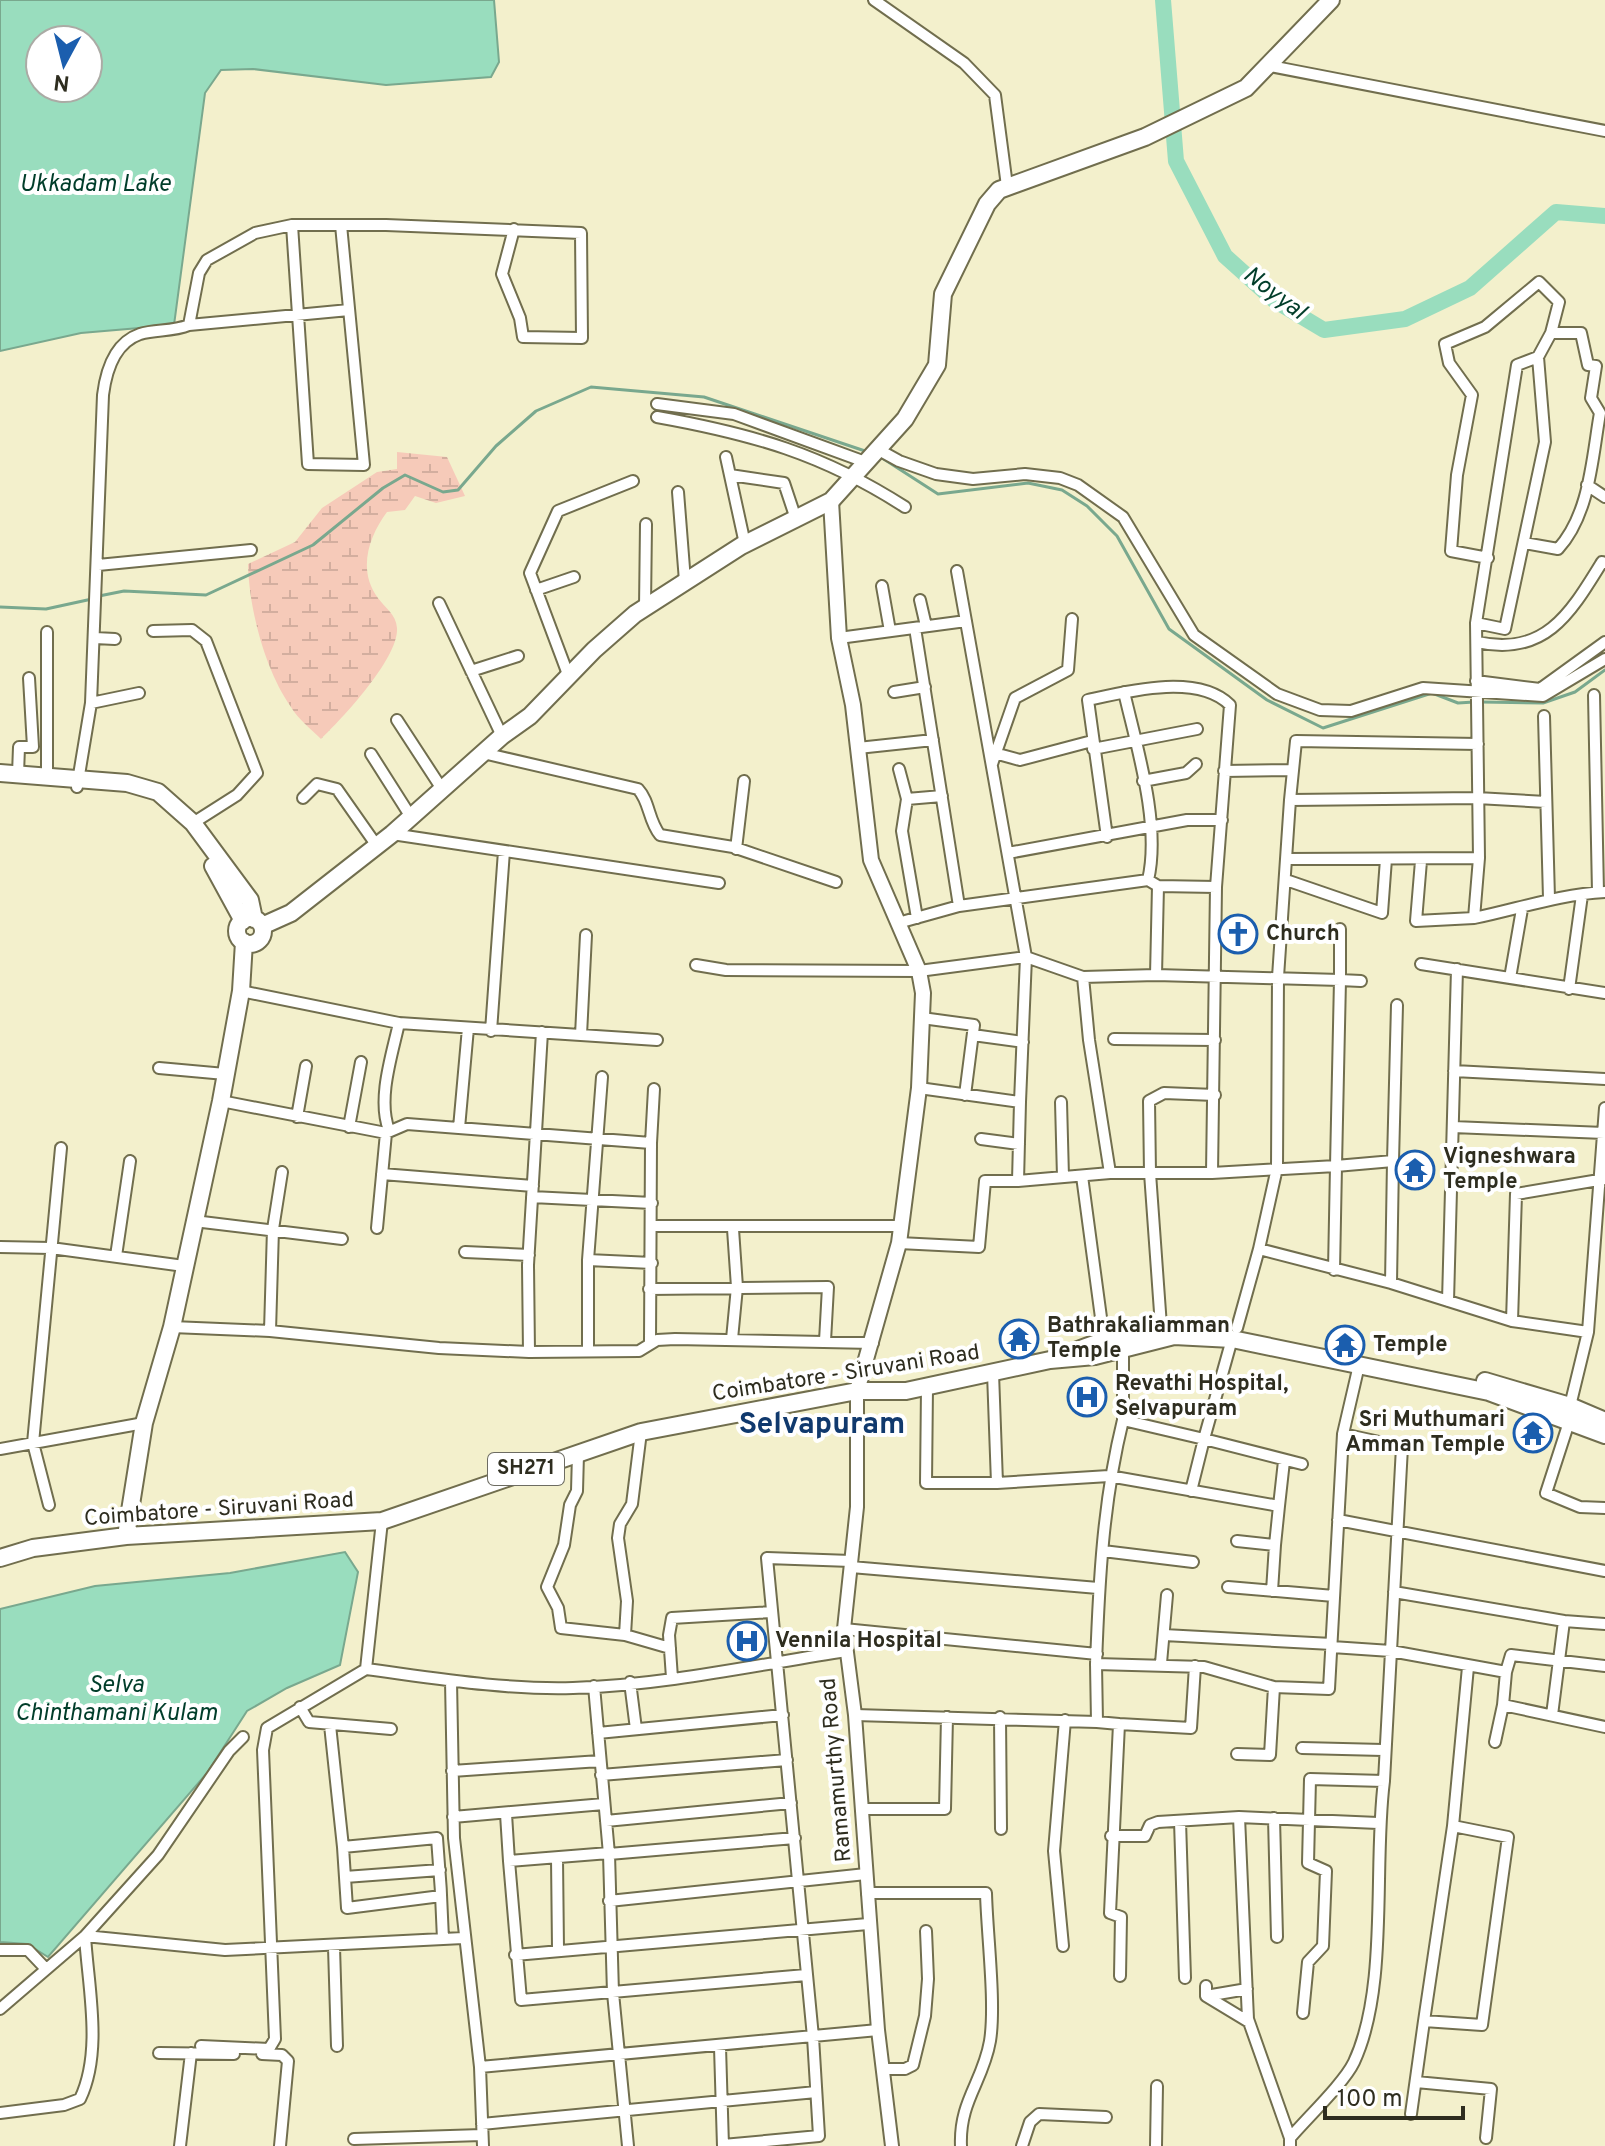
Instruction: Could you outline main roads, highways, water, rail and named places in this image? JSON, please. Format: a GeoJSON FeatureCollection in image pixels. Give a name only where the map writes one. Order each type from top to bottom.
{"type":"FeatureCollection","features":[{"type":"Feature","properties":{"kind":"main road"},"geometry":{"type":"LineString","coordinates":[[126,1536],[144,1423],[172,1327],[221,1101],[242,983],[254,954],[250,942],[238,934],[253,922],[291,913],[392,834],[502,736],[530,716],[594,650],[645,607],[745,544],[831,501],[905,419],[937,365],[943,294],[987,204],[1007,186],[1145,137],[1246,88],[1331,0]]}},
{"type":"Feature","properties":{"kind":"main road"},"geometry":{"type":"LineString","coordinates":[[831,501],[839,638],[858,748],[871,860],[919,971],[922,1018],[919,1088],[899,1243],[861,1383]]}},
{"type":"Feature","properties":{"kind":"main road"},"geometry":{"type":"LineString","coordinates":[[0,773],[47,777],[131,793],[159,804],[179,822],[253,922],[261,938],[250,942]]}},
{"type":"Feature","properties":{"kind":"main road"},"geometry":{"type":"LineString","coordinates":[[0,780],[135,784],[158,792],[193,823],[250,900],[253,922]]}},
{"type":"Feature","properties":{"kind":"main road"},"geometry":{"type":"LineString","coordinates":[[1050,1360],[1104,1340],[1161,1326],[1235,1334],[1511,1387],[1570,1412],[1605,1421]]}},
{"type":"Feature","properties":{"kind":"main road","name":"Coimbatore - Siruvani Road"},"geometry":{"type":"LineString","coordinates":[[0,1558],[33,1548],[126,1536],[382,1521],[641,1432],[861,1383],[885,1392],[927,1387],[1050,1360],[1095,1356],[1174,1336],[1235,1334],[1359,1365],[1489,1392],[1570,1412],[1605,1435]]}},
{"type":"Feature","properties":{"kind":"water","name":"Ukkadam Lake"},"geometry":{"type":"Polygon","coordinates":[[[0,0],[494,0],[499,62],[491,77],[386,85],[253,69],[221,70],[205,93],[174,325],[81,333],[0,351],[0,0]]]}},
{"type":"Feature","properties":{"kind":"water","name":"Selva Chinthamani Kulam"},"geometry":{"type":"Polygon","coordinates":[[[345,1552],[358,1572],[340,1665],[287,1688],[247,1711],[207,1773],[48,1957],[27,1944],[0,1942],[0,1609],[95,1586],[230,1573],[345,1552]]]}},
{"type":"Feature","properties":{"kind":"waterway","name":"Noyyal"},"geometry":{"type":"LineString","coordinates":[[1163,0],[1176,161],[1225,256],[1274,300],[1324,330],[1405,319],[1470,288],[1556,212],[1605,216]]}},
{"type":"Feature","properties":{"kind":"waterway"},"geometry":{"type":"LineString","coordinates":[[99,596],[124,591],[206,595],[313,545],[383,488],[405,475],[443,492],[458,490],[496,446],[536,411],[591,387],[704,397],[868,452]]}},
{"type":"Feature","properties":{"kind":"waterway"},"geometry":{"type":"LineString","coordinates":[[879,456],[938,494],[1028,483],[1062,490],[1087,506],[1117,536],[1169,629],[1267,700],[1323,728],[1432,693],[1458,703],[1474,702]]}},
{"type":"Feature","properties":{"kind":"waterway"},"geometry":{"type":"LineString","coordinates":[[0,607],[46,609],[92,599]]}},
{"type":"Feature","properties":{"kind":"waterway"},"geometry":{"type":"LineString","coordinates":[[1482,702],[1543,703],[1575,692],[1605,670]]}},
{"type":"Feature","properties":{"kind":"place","name":"Church"},"geometry":{"type":"Point","coordinates":[1238,934]}},
{"type":"Feature","properties":{"kind":"place","name":"Vigneshwara Temple"},"geometry":{"type":"Point","coordinates":[1415,1170]}},
{"type":"Feature","properties":{"kind":"place","name":"Bathrakaliamman Temple"},"geometry":{"type":"Point","coordinates":[1019,1339]}},
{"type":"Feature","properties":{"kind":"place","name":"Temple"},"geometry":{"type":"Point","coordinates":[1345,1345]}},
{"type":"Feature","properties":{"kind":"place","name":"Revathi Hospital, Selvapuram"},"geometry":{"type":"Point","coordinates":[1087,1397]}},
{"type":"Feature","properties":{"kind":"place","name":"Sri Muthumari Amman Temple"},"geometry":{"type":"Point","coordinates":[1533,1433]}},
{"type":"Feature","properties":{"kind":"place","name":"Vennila Hospital"},"geometry":{"type":"Point","coordinates":[747,1641]}},
{"type":"Feature","properties":{"kind":"district","name":"Selvapuram"},"geometry":{"type":"Point","coordinates":[822,1425]}}]}
